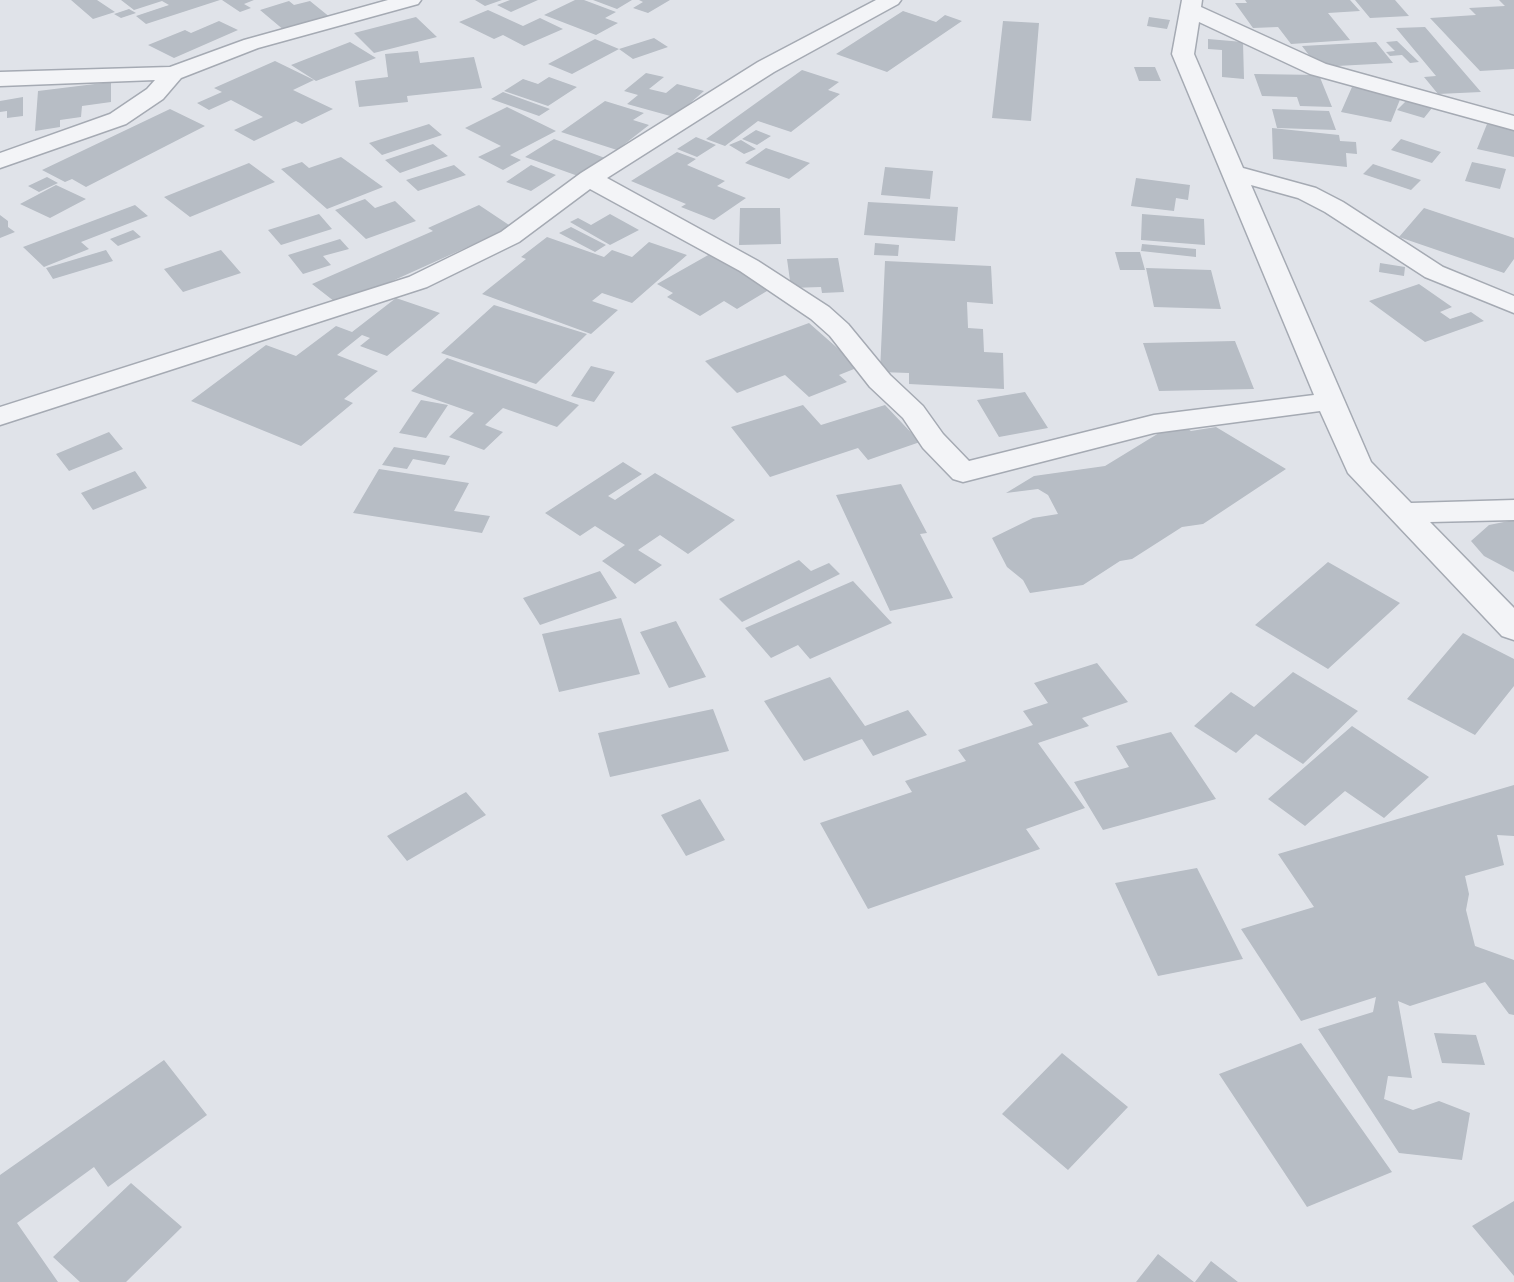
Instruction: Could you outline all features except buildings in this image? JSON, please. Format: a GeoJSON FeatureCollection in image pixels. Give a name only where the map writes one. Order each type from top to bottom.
{"type":"FeatureCollection","features":[{"type":"Feature","properties":{"kind":"street"},"geometry":{"type":"LineString","coordinates":[[0,80],[173,73],[251,44],[411,0]]}},
{"type":"Feature","properties":{"kind":"street"},"geometry":{"type":"LineString","coordinates":[[0,416],[418,282],[510,237],[589,178],[766,67],[891,0]]}},
{"type":"Feature","properties":{"kind":"street"},"geometry":{"type":"LineString","coordinates":[[1514,123],[1318,69],[1191,5],[1183,54],[1358,466],[1514,628]]}},
{"type":"Feature","properties":{"kind":"street"},"geometry":{"type":"LineString","coordinates":[[0,160],[118,119],[155,94],[173,73]]}},
{"type":"Feature","properties":{"kind":"street"},"geometry":{"type":"LineString","coordinates":[[1234,173],[1306,193],[1334,207],[1434,272],[1514,305]]}},
{"type":"Feature","properties":{"kind":"street"},"geometry":{"type":"LineString","coordinates":[[589,178],[749,266],[820,313],[839,330],[880,381],[913,412],[933,441],[963,472],[1154,424],[1331,401]]}},
{"type":"Feature","properties":{"kind":"street"},"geometry":{"type":"LineString","coordinates":[[1403,513],[1514,510]]}}]}
